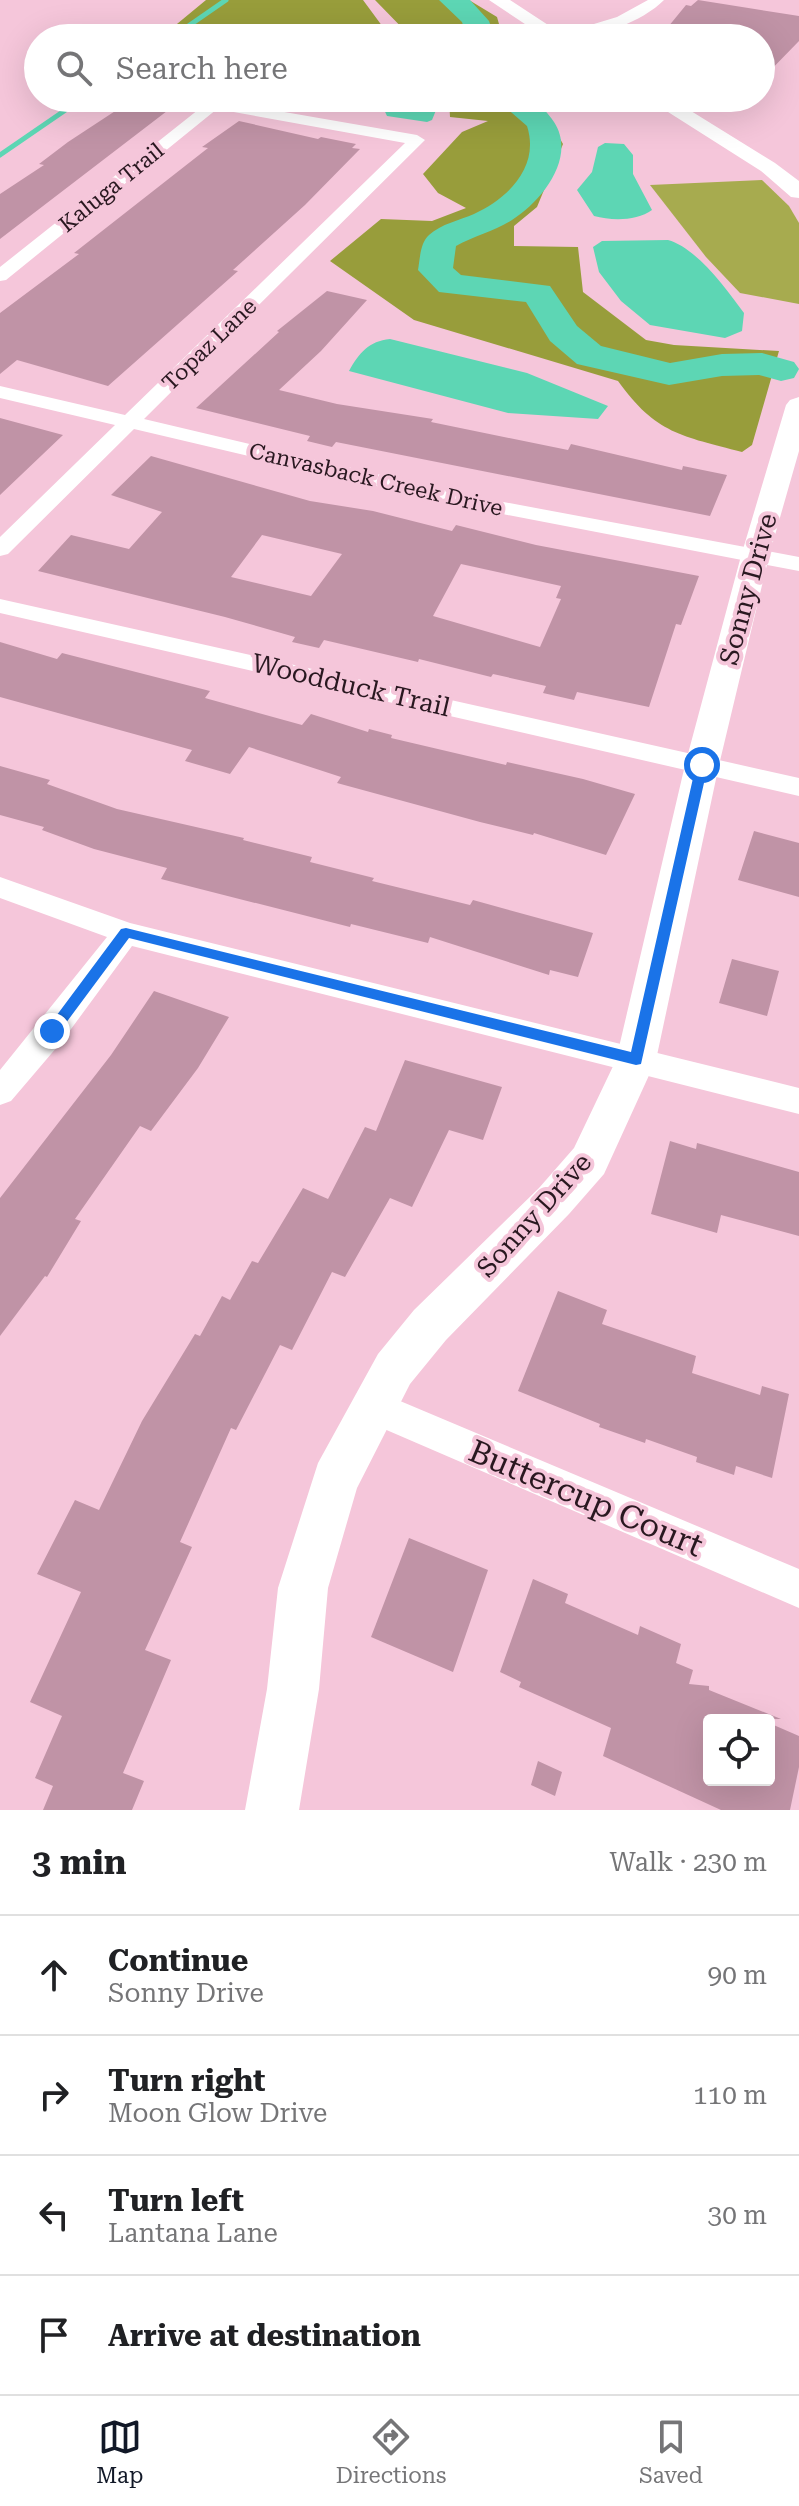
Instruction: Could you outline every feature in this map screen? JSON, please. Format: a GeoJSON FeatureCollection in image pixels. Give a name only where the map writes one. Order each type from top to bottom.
{"type":"FeatureCollection","features":[{"type":"Feature","properties":{"kind":"street"},"geometry":{"type":"LineString","coordinates":[[498,0],[536,24]]}},
{"type":"Feature","properties":{"kind":"street"},"geometry":{"type":"LineString","coordinates":[[613,24],[657,0]]}},
{"type":"Feature","properties":{"kind":"street","name":"Kaluga Trail"},"geometry":{"type":"LineString","coordinates":[[0,276],[204,112]]}},
{"type":"Feature","properties":{"kind":"street","name":"Topaz Lane"},"geometry":{"type":"LineString","coordinates":[[0,549],[417,140],[274,112]]}},
{"type":"Feature","properties":{"kind":"street"},"geometry":{"type":"LineString","coordinates":[[679,112],[768,167],[799,192]]}},
{"type":"Feature","properties":{"kind":"street","name":"Canvasback Creek Drive"},"geometry":{"type":"LineString","coordinates":[[0,392],[466,501],[799,564]]}},
{"type":"Feature","properties":{"kind":"street","name":"Sonny Drive"},"geometry":{"type":"LineString","coordinates":[[272,1810],[293,1689],[303,1588],[335,1480],[394,1369],[430,1325],[554,1201],[589,1161],[636,1060],[702,765],[755,556],[799,405]]}},
{"type":"Feature","properties":{"kind":"street","name":"Woodduck Trail"},"geometry":{"type":"LineString","coordinates":[[0,606],[799,787]]}},
{"type":"Feature","properties":{"kind":"street"},"geometry":{"type":"LineString","coordinates":[[0,887],[126,933],[799,1101]]}},
{"type":"Feature","properties":{"kind":"street"},"geometry":{"type":"LineString","coordinates":[[0,1092],[52,1031],[126,933]]}},
{"type":"Feature","properties":{"kind":"street","name":"Buttercup Court"},"geometry":{"type":"LineString","coordinates":[[374,1407],[799,1589]]}},
{"type":"Feature","properties":{"kind":"shaded area"},"geometry":{"type":"Polygon","coordinates":[[[206,0],[363,0],[381,24],[177,24],[206,0]]]}},
{"type":"Feature","properties":{"kind":"shaded area"},"geometry":{"type":"Polygon","coordinates":[[[375,0],[469,0],[497,17],[499,24],[398,24],[375,0]]]}},
{"type":"Feature","properties":{"kind":"shaded area"},"geometry":{"type":"Polygon","coordinates":[[[385,112],[435,112],[432,120],[427,122],[387,116],[385,112]]]}},
{"type":"Feature","properties":{"kind":"shaded area"},"geometry":{"type":"Polygon","coordinates":[[[450,112],[538,112],[555,130],[563,144],[537,207],[514,226],[514,246],[578,247],[583,292],[646,340],[674,345],[779,351],[752,445],[742,452],[686,436],[658,423],[618,381],[414,320],[330,261],[381,219],[432,221],[466,208],[438,193],[423,174],[462,132],[488,121],[450,117],[450,112]]]}},
{"type":"Feature","properties":{"kind":"shaded area"},"geometry":{"type":"Polygon","coordinates":[[[605,143],[624,144],[633,155],[633,174],[652,210],[624,219],[594,216],[577,190],[592,172],[598,147],[605,143]]]}},
{"type":"Feature","properties":{"kind":"shaded area"},"geometry":{"type":"Polygon","coordinates":[[[762,180],[789,206],[799,223],[799,304],[740,293],[706,257],[650,185],[762,180]]]}},
{"type":"Feature","properties":{"kind":"shaded area"},"geometry":{"type":"Polygon","coordinates":[[[668,240],[690,252],[720,282],[744,313],[742,331],[725,338],[650,325],[621,301],[599,272],[593,247],[602,241],[668,240]]]}},
{"type":"Feature","properties":{"kind":"shaded area"},"geometry":{"type":"Polygon","coordinates":[[[390,339],[527,373],[608,406],[598,419],[508,413],[349,371],[365,349],[376,342],[390,339]]]}},
{"type":"Feature","properties":{"kind":"building"},"geometry":{"type":"Polygon","coordinates":[[[698,0],[799,16],[799,41],[775,66],[775,24],[670,24],[686,5],[691,6],[698,0]]]}},
{"type":"Feature","properties":{"kind":"building"},"geometry":{"type":"Polygon","coordinates":[[[114,112],[166,112],[0,239],[0,194],[44,165],[39,164],[114,112]]]}},
{"type":"Feature","properties":{"kind":"building"},"geometry":{"type":"Polygon","coordinates":[[[239,121],[318,139],[356,144],[352,148],[360,149],[305,205],[233,270],[238,271],[108,386],[17,360],[0,374],[0,313],[79,254],[74,253],[208,148],[202,147],[239,121]]]}},
{"type":"Feature","properties":{"kind":"building"},"geometry":{"type":"Polygon","coordinates":[[[327,291],[367,300],[321,351],[279,390],[337,404],[433,419],[431,422],[568,450],[571,444],[682,470],[683,466],[727,475],[710,516],[336,442],[332,447],[307,441],[310,436],[196,408],[277,331],[327,291]]]}},
{"type":"Feature","properties":{"kind":"building"},"geometry":{"type":"Polygon","coordinates":[[[0,418],[63,435],[0,495],[0,418]]]}},
{"type":"Feature","properties":{"kind":"building"},"geometry":{"type":"Polygon","coordinates":[[[151,456],[310,501],[373,511],[452,531],[456,525],[536,545],[699,576],[681,625],[676,624],[649,707],[577,692],[574,700],[543,693],[546,686],[493,674],[491,677],[324,640],[319,648],[292,642],[295,637],[225,617],[38,571],[71,535],[129,549],[162,512],[111,495],[151,456]],[[262,535],[231,577],[311,596],[342,554],[262,535]],[[461,564],[433,616],[540,647],[561,599],[556,598],[561,586],[461,564]]]}},
{"type":"Feature","properties":{"kind":"building"},"geometry":{"type":"Polygon","coordinates":[[[0,642],[57,659],[62,653],[210,691],[205,698],[302,725],[311,714],[368,732],[369,729],[392,735],[391,738],[583,779],[635,794],[606,855],[534,833],[480,822],[337,783],[341,777],[249,747],[230,774],[185,761],[192,750],[0,697],[0,642]]]}},
{"type":"Feature","properties":{"kind":"building"},"geometry":{"type":"Polygon","coordinates":[[[0,766],[50,780],[47,784],[117,809],[312,857],[310,862],[374,878],[372,881],[470,905],[473,900],[593,933],[578,977],[550,970],[549,975],[430,937],[428,943],[351,924],[350,927],[161,879],[167,868],[94,849],[42,830],[44,827],[0,815],[0,766]]]}},
{"type":"Feature","properties":{"kind":"building"},"geometry":{"type":"Polygon","coordinates":[[[754,831],[799,843],[799,897],[738,880],[754,831]]]}},
{"type":"Feature","properties":{"kind":"building"},"geometry":{"type":"Polygon","coordinates":[[[732,959],[779,971],[767,1016],[719,1003],[732,959]]]}},
{"type":"Feature","properties":{"kind":"building"},"geometry":{"type":"Polygon","coordinates":[[[154,991],[229,1017],[198,1068],[151,1131],[140,1126],[75,1219],[81,1221],[47,1277],[0,1336],[0,1198],[111,1055],[154,991]]]}},
{"type":"Feature","properties":{"kind":"building"},"geometry":{"type":"Polygon","coordinates":[[[405,1060],[502,1087],[483,1140],[449,1130],[412,1207],[390,1198],[345,1277],[332,1272],[292,1350],[280,1345],[236,1430],[231,1428],[180,1542],[192,1547],[145,1650],[171,1660],[123,1773],[144,1781],[132,1810],[43,1810],[53,1786],[35,1778],[62,1716],[30,1702],[81,1592],[37,1574],[75,1500],[99,1510],[142,1421],[195,1334],[200,1336],[222,1296],[230,1300],[252,1261],[258,1263],[303,1188],[328,1199],[365,1127],[376,1131],[405,1060]]]}},
{"type":"Feature","properties":{"kind":"building"},"geometry":{"type":"Polygon","coordinates":[[[670,1141],[696,1149],[697,1143],[799,1172],[799,1236],[721,1215],[717,1233],[651,1214],[670,1141]]]}},
{"type":"Feature","properties":{"kind":"building"},"geometry":{"type":"Polygon","coordinates":[[[558,1291],[607,1310],[602,1324],[696,1356],[692,1373],[760,1395],[762,1386],[789,1394],[772,1478],[736,1466],[734,1475],[696,1462],[697,1457],[599,1427],[600,1424],[518,1391],[558,1291]]]}},
{"type":"Feature","properties":{"kind":"building"},"geometry":{"type":"Polygon","coordinates":[[[409,1538],[488,1570],[453,1672],[371,1637],[409,1538]]]}},
{"type":"Feature","properties":{"kind":"building"},"geometry":{"type":"Polygon","coordinates":[[[533,1579],[568,1594],[565,1603],[638,1635],[640,1626],[681,1644],[676,1663],[693,1670],[689,1684],[709,1686],[709,1690],[769,1714],[703,1714],[703,1786],[775,1786],[775,1726],[799,1736],[799,1767],[790,1810],[721,1810],[603,1756],[611,1728],[519,1687],[521,1682],[500,1672],[533,1579]]]}},
{"type":"Feature","properties":{"kind":"building"},"geometry":{"type":"Polygon","coordinates":[[[538,1761],[562,1772],[555,1796],[531,1785],[538,1761]]]}},
{"type":"Feature","properties":{"kind":"waterway"},"geometry":{"type":"LineString","coordinates":[[191,24],[226,0]]}},
{"type":"Feature","properties":{"kind":"waterway"},"geometry":{"type":"LineString","coordinates":[[452,0],[472,16],[476,24]]}},
{"type":"Feature","properties":{"kind":"waterway"},"geometry":{"type":"LineString","coordinates":[[0,155],[63,112]]}},
{"type":"Feature","properties":{"kind":"waterway"},"geometry":{"type":"LineString","coordinates":[[529,112],[542,126],[546,140],[546,154],[535,180],[502,212],[440,242],[435,270],[451,285],[538,293],[563,333],[590,356],[615,359],[669,374],[722,365],[762,364],[781,370]]}},
{"type":"Feature","properties":{"kind":"route"},"geometry":{"type":"LineString","coordinates":[[52,1031],[126,933],[636,1060],[702,765]]}}]}
